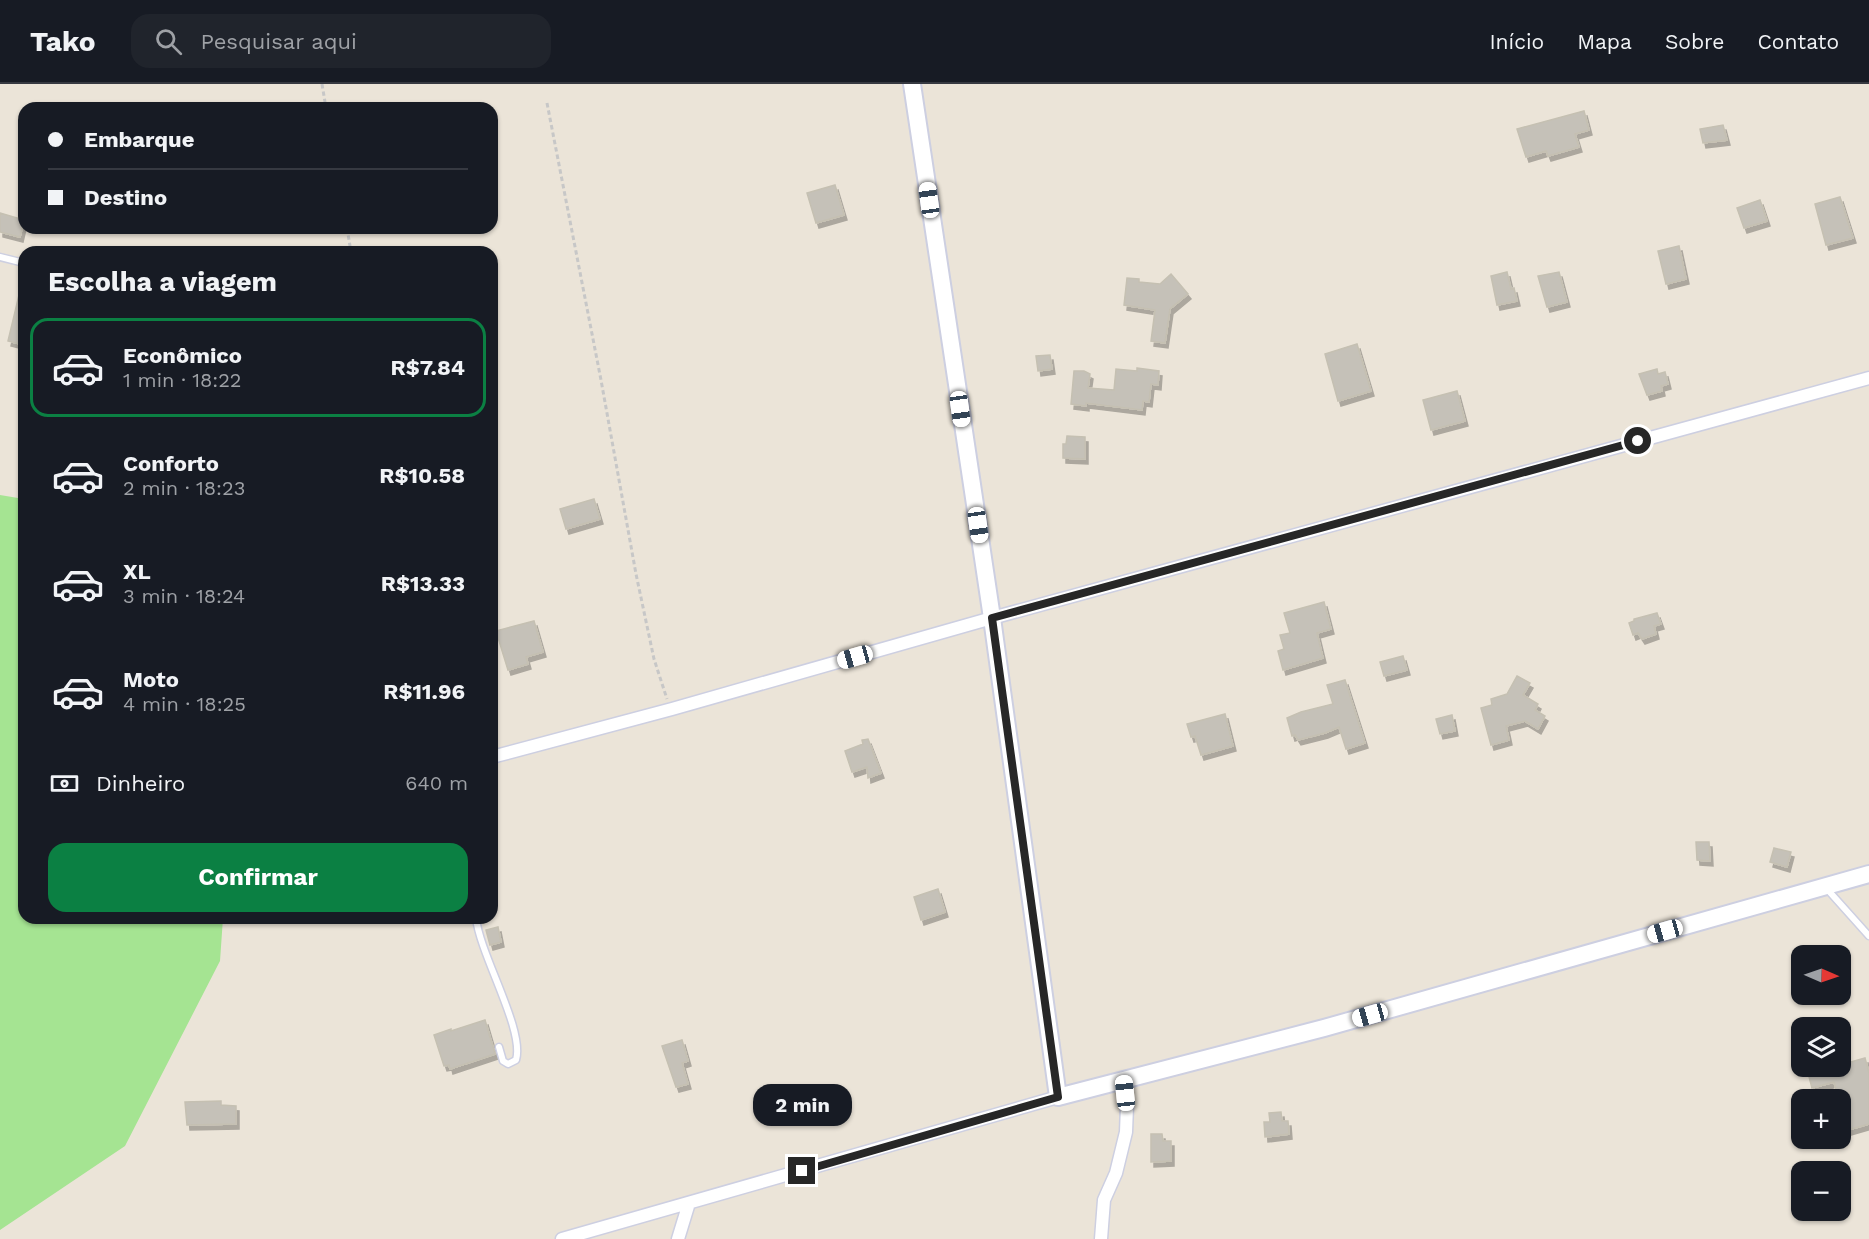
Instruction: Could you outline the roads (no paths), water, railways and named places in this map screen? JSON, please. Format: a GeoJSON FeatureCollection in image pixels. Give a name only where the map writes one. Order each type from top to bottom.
{"type":"FeatureCollection","features":[{"type":"Feature","properties":{"kind":"street"},"geometry":{"type":"LineString","coordinates":[[912,84],[992,618],[1058,1097]]}},
{"type":"Feature","properties":{"kind":"street"},"geometry":{"type":"LineString","coordinates":[[498,755],[1869,378]]}},
{"type":"Feature","properties":{"kind":"street"},"geometry":{"type":"LineString","coordinates":[[562,1239],[1058,1097],[1324,1028],[1869,874]]}},
{"type":"Feature","properties":{"kind":"street"},"geometry":{"type":"LineString","coordinates":[[1101,1239],[1104,1200],[1116,1173],[1126,1132],[1127,1106],[1124,1080]]}},
{"type":"Feature","properties":{"kind":"street"},"geometry":{"type":"LineString","coordinates":[[678,1239],[689,1203]]}},
{"type":"Feature","properties":{"kind":"lane"},"geometry":{"type":"LineString","coordinates":[[0,256],[18,261]]}},
{"type":"Feature","properties":{"kind":"lane"},"geometry":{"type":"LineString","coordinates":[[1824,886],[1869,936]]}},
{"type":"Feature","properties":{"kind":"lane"},"geometry":{"type":"LineString","coordinates":[[477,924],[515,1034],[518,1053],[516,1060],[507,1064],[503,1061],[499,1047]]}}]}
